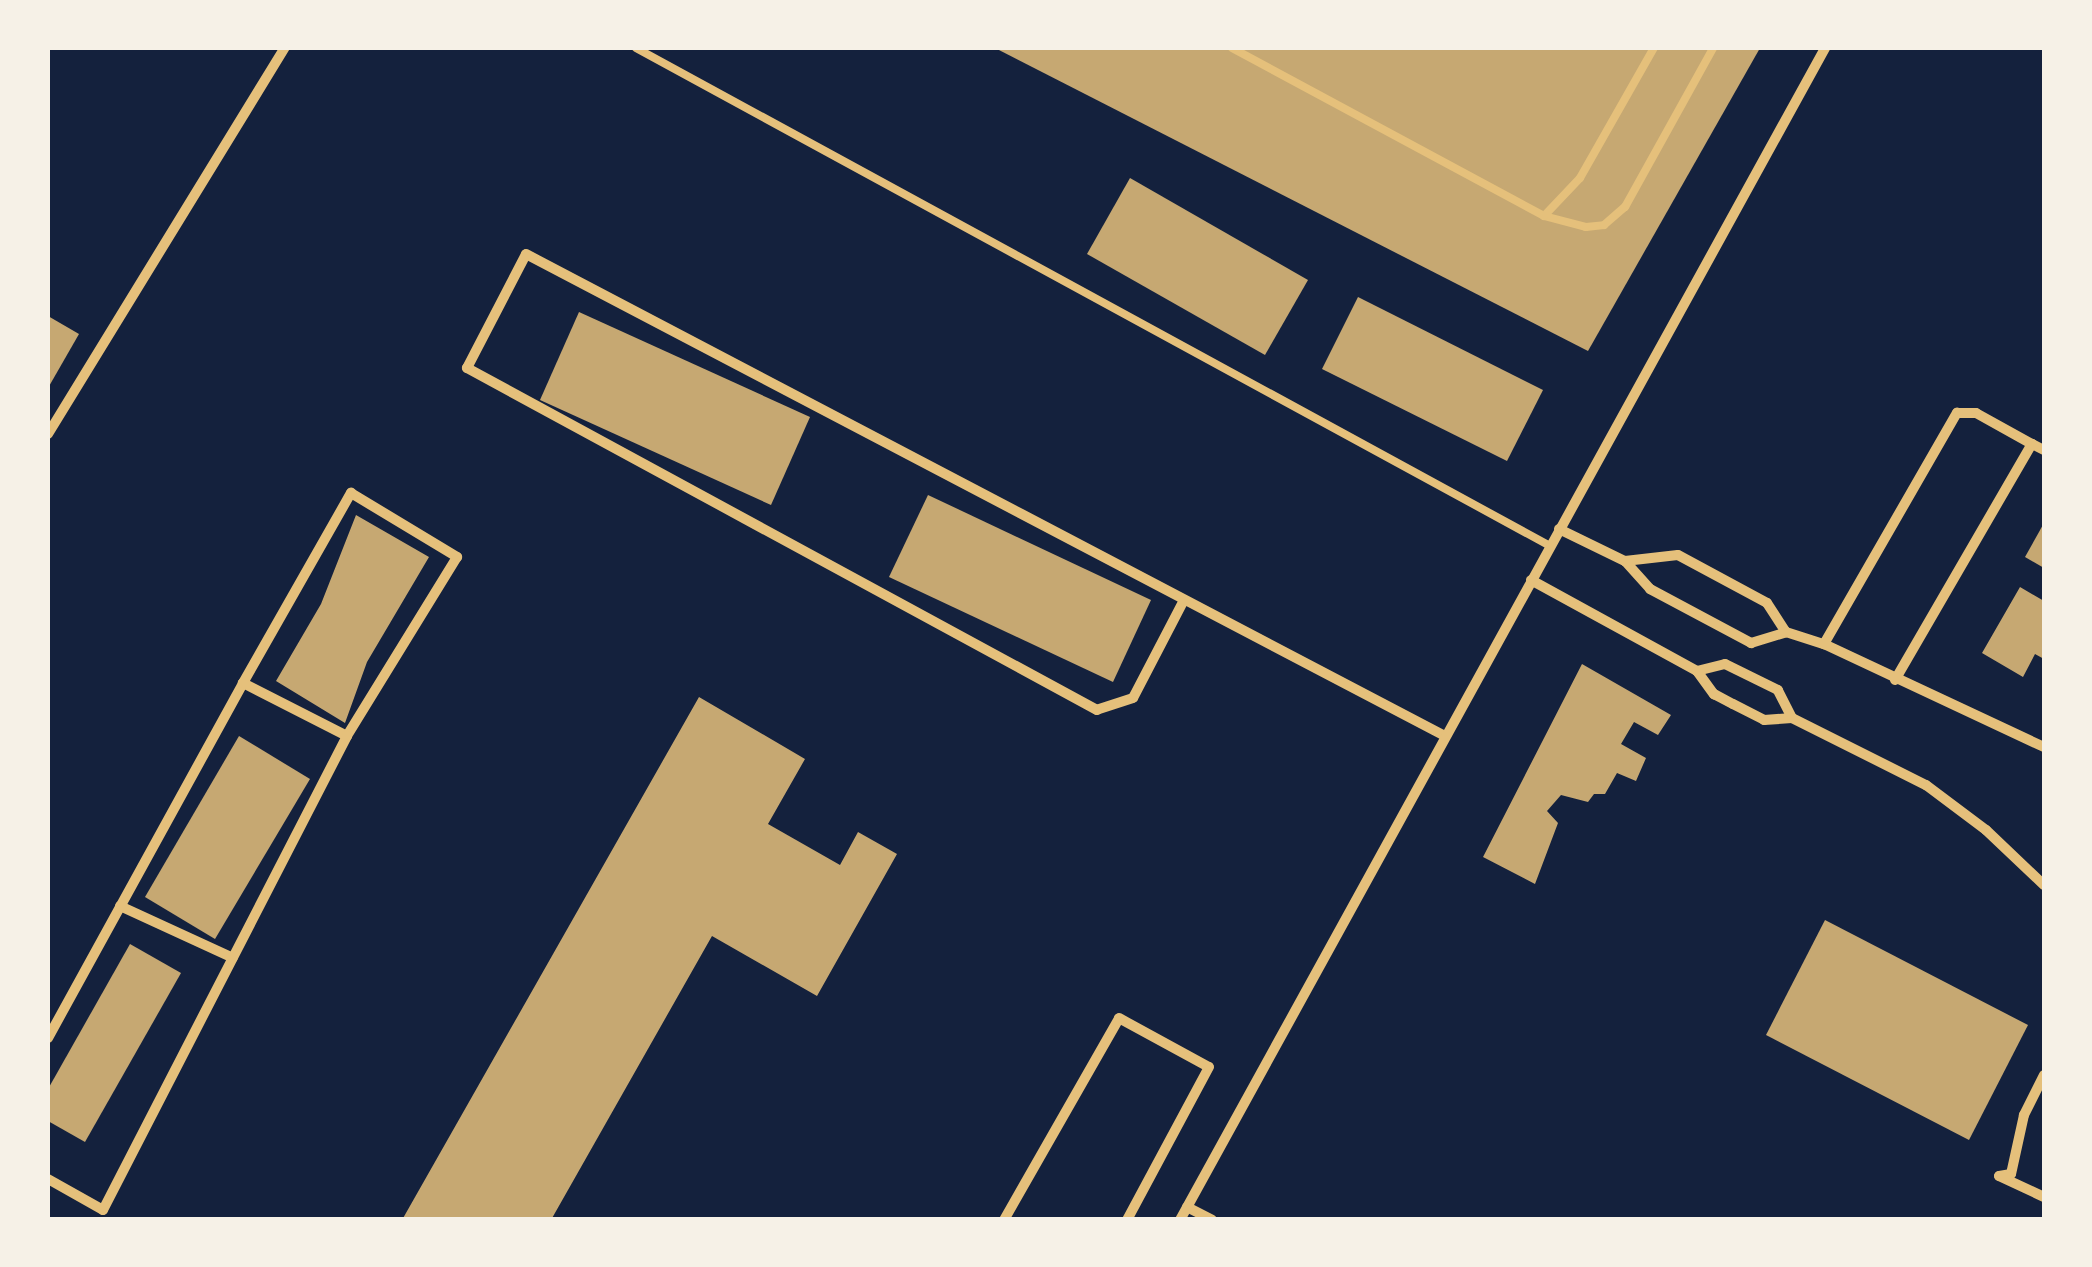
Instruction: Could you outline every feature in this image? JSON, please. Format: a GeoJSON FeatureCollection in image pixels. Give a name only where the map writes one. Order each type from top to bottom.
{"type":"FeatureCollection","features":[{"type":"Feature","properties":{"kind":"street"},"geometry":{"type":"LineString","coordinates":[[48,434],[285,48]]}},
{"type":"Feature","properties":{"kind":"street"},"geometry":{"type":"LineString","coordinates":[[1180,1220],[1826,48]]}},
{"type":"Feature","properties":{"kind":"street"},"geometry":{"type":"LineString","coordinates":[[1184,600],[1134,698],[1097,710],[467,368],[526,254],[1445,736]]}},
{"type":"Feature","properties":{"kind":"street"},"geometry":{"type":"LineString","coordinates":[[1824,644],[1957,413],[1976,412],[2044,450]]}},
{"type":"Feature","properties":{"kind":"street"},"geometry":{"type":"LineString","coordinates":[[1895,680],[2032,444]]}},
{"type":"Feature","properties":{"kind":"street"},"geometry":{"type":"LineString","coordinates":[[48,1038],[351,493],[457,557],[347,736],[103,1210],[48,1179]]}},
{"type":"Feature","properties":{"kind":"street"},"geometry":{"type":"LineString","coordinates":[[1559,530],[1626,561],[1650,589],[1751,643],[1786,632],[1824,644],[2044,747]]}},
{"type":"Feature","properties":{"kind":"street"},"geometry":{"type":"LineString","coordinates":[[1626,561],[1678,555],[1767,604],[1786,632]]}},
{"type":"Feature","properties":{"kind":"street"},"geometry":{"type":"LineString","coordinates":[[1532,580],[1697,671],[1714,694],[1764,720],[1792,718],[1926,785],[1986,830],[2044,885]]}},
{"type":"Feature","properties":{"kind":"street"},"geometry":{"type":"LineString","coordinates":[[1697,671],[1725,664],[1778,690],[1792,718]]}},
{"type":"Feature","properties":{"kind":"street"},"geometry":{"type":"LineString","coordinates":[[244,684],[347,736]]}},
{"type":"Feature","properties":{"kind":"street"},"geometry":{"type":"LineString","coordinates":[[120,906],[233,958]]}},
{"type":"Feature","properties":{"kind":"street"},"geometry":{"type":"LineString","coordinates":[[1004,1220],[1119,1018],[1209,1067],[1127,1220]]}},
{"type":"Feature","properties":{"kind":"street"},"geometry":{"type":"LineString","coordinates":[[2044,1075],[2024,1115],[2011,1174],[2000,1176],[2044,1197]]}},
{"type":"Feature","properties":{"kind":"street"},"geometry":{"type":"LineString","coordinates":[[1187,1207],[1212,1220]]}},
{"type":"Feature","properties":{"kind":"lane"},"geometry":{"type":"LineString","coordinates":[[636,48],[1550,546]]}},
{"type":"Feature","properties":{"kind":"lane"},"geometry":{"type":"LineString","coordinates":[[1232,48],[1544,216],[1586,227],[1604,225],[1625,207],[1712,48]]}},
{"type":"Feature","properties":{"kind":"lane"},"geometry":{"type":"LineString","coordinates":[[1544,216],[1580,178],[1654,48]]}},
{"type":"Feature","properties":{"kind":"building"},"geometry":{"type":"Polygon","coordinates":[[[995,48],[1760,48],[1588,351],[995,48]]]}},
{"type":"Feature","properties":{"kind":"building"},"geometry":{"type":"Polygon","coordinates":[[[1130,178],[1308,280],[1265,355],[1087,254],[1130,178]]]}},
{"type":"Feature","properties":{"kind":"building"},"geometry":{"type":"Polygon","coordinates":[[[1358,297],[1543,390],[1507,461],[1322,369],[1358,297]]]}},
{"type":"Feature","properties":{"kind":"building"},"geometry":{"type":"Polygon","coordinates":[[[579,312],[810,417],[771,505],[540,400],[579,312]]]}},
{"type":"Feature","properties":{"kind":"building"},"geometry":{"type":"Polygon","coordinates":[[[48,316],[79,334],[48,388],[48,316]]]}},
{"type":"Feature","properties":{"kind":"building"},"geometry":{"type":"Polygon","coordinates":[[[928,495],[1151,600],[1113,682],[889,577],[928,495]]]}},
{"type":"Feature","properties":{"kind":"building"},"geometry":{"type":"Polygon","coordinates":[[[356,515],[429,557],[367,662],[345,723],[276,681],[321,604],[356,515]]]}},
{"type":"Feature","properties":{"kind":"building"},"geometry":{"type":"Polygon","coordinates":[[[2044,523],[2044,568],[2025,557],[2044,523]]]}},
{"type":"Feature","properties":{"kind":"building"},"geometry":{"type":"Polygon","coordinates":[[[2020,587],[2044,601],[2044,659],[2035,654],[2023,677],[1982,653],[2020,587]]]}},
{"type":"Feature","properties":{"kind":"building"},"geometry":{"type":"Polygon","coordinates":[[[1582,664],[1671,715],[1658,735],[1634,722],[1621,744],[1646,758],[1636,781],[1617,773],[1605,794],[1594,794],[1588,802],[1561,795],[1547,811],[1558,823],[1535,884],[1483,857],[1582,664]]]}},
{"type":"Feature","properties":{"kind":"building"},"geometry":{"type":"Polygon","coordinates":[[[699,697],[805,759],[768,824],[840,865],[858,832],[897,854],[817,996],[712,936],[551,1220],[402,1220],[699,697]]]}},
{"type":"Feature","properties":{"kind":"building"},"geometry":{"type":"Polygon","coordinates":[[[239,736],[310,779],[215,939],[145,897],[239,736]]]}},
{"type":"Feature","properties":{"kind":"building"},"geometry":{"type":"Polygon","coordinates":[[[1825,920],[2028,1025],[1969,1140],[1766,1035],[1825,920]]]}},
{"type":"Feature","properties":{"kind":"building"},"geometry":{"type":"Polygon","coordinates":[[[130,944],[181,973],[85,1142],[48,1121],[48,1089],[130,944]]]}}]}
